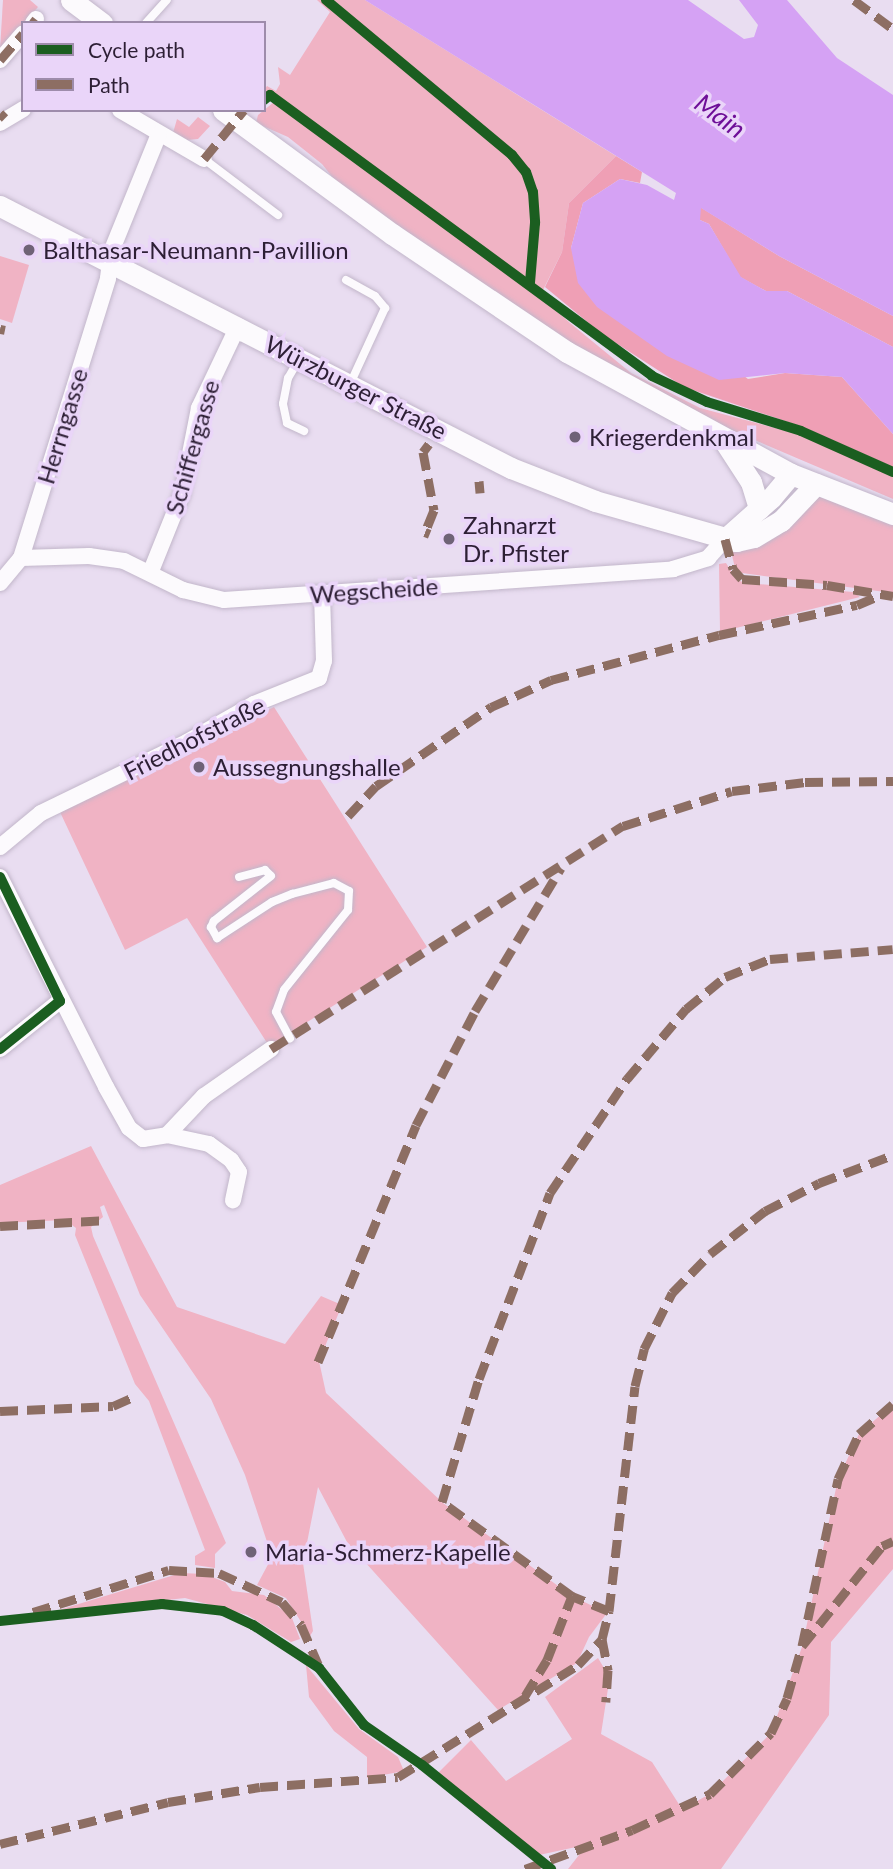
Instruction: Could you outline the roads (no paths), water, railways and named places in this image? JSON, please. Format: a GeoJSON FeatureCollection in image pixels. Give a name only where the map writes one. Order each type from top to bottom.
{"type":"FeatureCollection","features":[{"type":"Feature","properties":{"kind":"street"},"geometry":{"type":"LineString","coordinates":[[71,0],[100,21]]}},
{"type":"Feature","properties":{"kind":"street"},"geometry":{"type":"LineString","coordinates":[[0,60],[21,36]]}},
{"type":"Feature","properties":{"kind":"street"},"geometry":{"type":"LineString","coordinates":[[0,123],[21,110]]}},
{"type":"Feature","properties":{"kind":"street"},"geometry":{"type":"LineString","coordinates":[[123,112],[204,159]]}},
{"type":"Feature","properties":{"kind":"street"},"geometry":{"type":"LineString","coordinates":[[226,112],[567,352],[724,440],[791,474],[893,514]]}},
{"type":"Feature","properties":{"kind":"street","name":"Herrngasse"},"geometry":{"type":"LineString","coordinates":[[0,583],[21,558],[110,262],[159,134]]}},
{"type":"Feature","properties":{"kind":"street","name":"Würzburger Straße"},"geometry":{"type":"LineString","coordinates":[[0,205],[553,486],[736,541],[766,531],[816,484]]}},
{"type":"Feature","properties":{"kind":"street","name":"Schiffergasse"},"geometry":{"type":"LineString","coordinates":[[151,571],[182,494],[199,408],[238,326]]}},
{"type":"Feature","properties":{"kind":"street"},"geometry":{"type":"LineString","coordinates":[[724,440],[751,482],[759,509]]}},
{"type":"Feature","properties":{"kind":"street"},"geometry":{"type":"LineString","coordinates":[[725,539],[759,509],[791,474]]}},
{"type":"Feature","properties":{"kind":"street","name":"Wegscheide"},"geometry":{"type":"LineString","coordinates":[[21,558],[89,556],[151,571],[183,590],[224,600],[673,569],[708,558],[725,539]]}},
{"type":"Feature","properties":{"kind":"street","name":"Friedhofstraße"},"geometry":{"type":"LineString","coordinates":[[0,847],[41,813],[97,792],[254,704],[319,678],[324,661],[322,593]]}},
{"type":"Feature","properties":{"kind":"street"},"geometry":{"type":"LineString","coordinates":[[0,877],[60,1001],[129,1128],[143,1139],[167,1135],[209,1144],[231,1160],[239,1172],[233,1200]]}},
{"type":"Feature","properties":{"kind":"street"},"geometry":{"type":"LineString","coordinates":[[0,1049],[60,1001]]}},
{"type":"Feature","properties":{"kind":"street"},"geometry":{"type":"LineString","coordinates":[[167,1135],[204,1096],[271,1049]]}},
{"type":"Feature","properties":{"kind":"lane"},"geometry":{"type":"LineString","coordinates":[[148,21],[167,0]]}},
{"type":"Feature","properties":{"kind":"lane"},"geometry":{"type":"LineString","coordinates":[[204,159],[278,215]]}},
{"type":"Feature","properties":{"kind":"lane"},"geometry":{"type":"LineString","coordinates":[[346,280],[375,296],[385,308],[351,383]]}},
{"type":"Feature","properties":{"kind":"lane"},"geometry":{"type":"LineString","coordinates":[[300,358],[288,378],[283,404],[287,423],[304,431]]}},
{"type":"Feature","properties":{"kind":"lane"},"geometry":{"type":"LineString","coordinates":[[239,877],[265,870],[271,876],[214,921],[211,927],[217,938],[272,902],[292,894],[334,883],[349,891],[348,909],[284,990],[276,1012],[290,1038]]}},
{"type":"Feature","properties":{"kind":"water","name":"Main"},"geometry":{"type":"Polygon","coordinates":[[[365,0],[688,0],[744,39],[754,37],[758,25],[739,0],[787,0],[837,58],[893,95],[893,316],[779,256],[701,208],[700,220],[709,224],[741,277],[766,291],[787,291],[893,347],[893,434],[842,377],[785,373],[719,380],[667,356],[597,307],[578,283],[571,248],[583,203],[620,179],[647,185],[674,200],[676,193],[365,0]]]}},
{"type":"Feature","properties":{"kind":"place","name":"Balthasar-Neumann-Pavillion"},"geometry":{"type":"Point","coordinates":[29,250]}},
{"type":"Feature","properties":{"kind":"place","name":"Kriegerdenkmal"},"geometry":{"type":"Point","coordinates":[575,437]}},
{"type":"Feature","properties":{"kind":"place","name":"Zahnarzt Dr. Pfister"},"geometry":{"type":"Point","coordinates":[449,539]}},
{"type":"Feature","properties":{"kind":"place","name":"Aussegnungshalle"},"geometry":{"type":"Point","coordinates":[199,767]}},
{"type":"Feature","properties":{"kind":"place","name":"Maria-Schmerz-Kapelle"},"geometry":{"type":"Point","coordinates":[251,1552]}}]}
